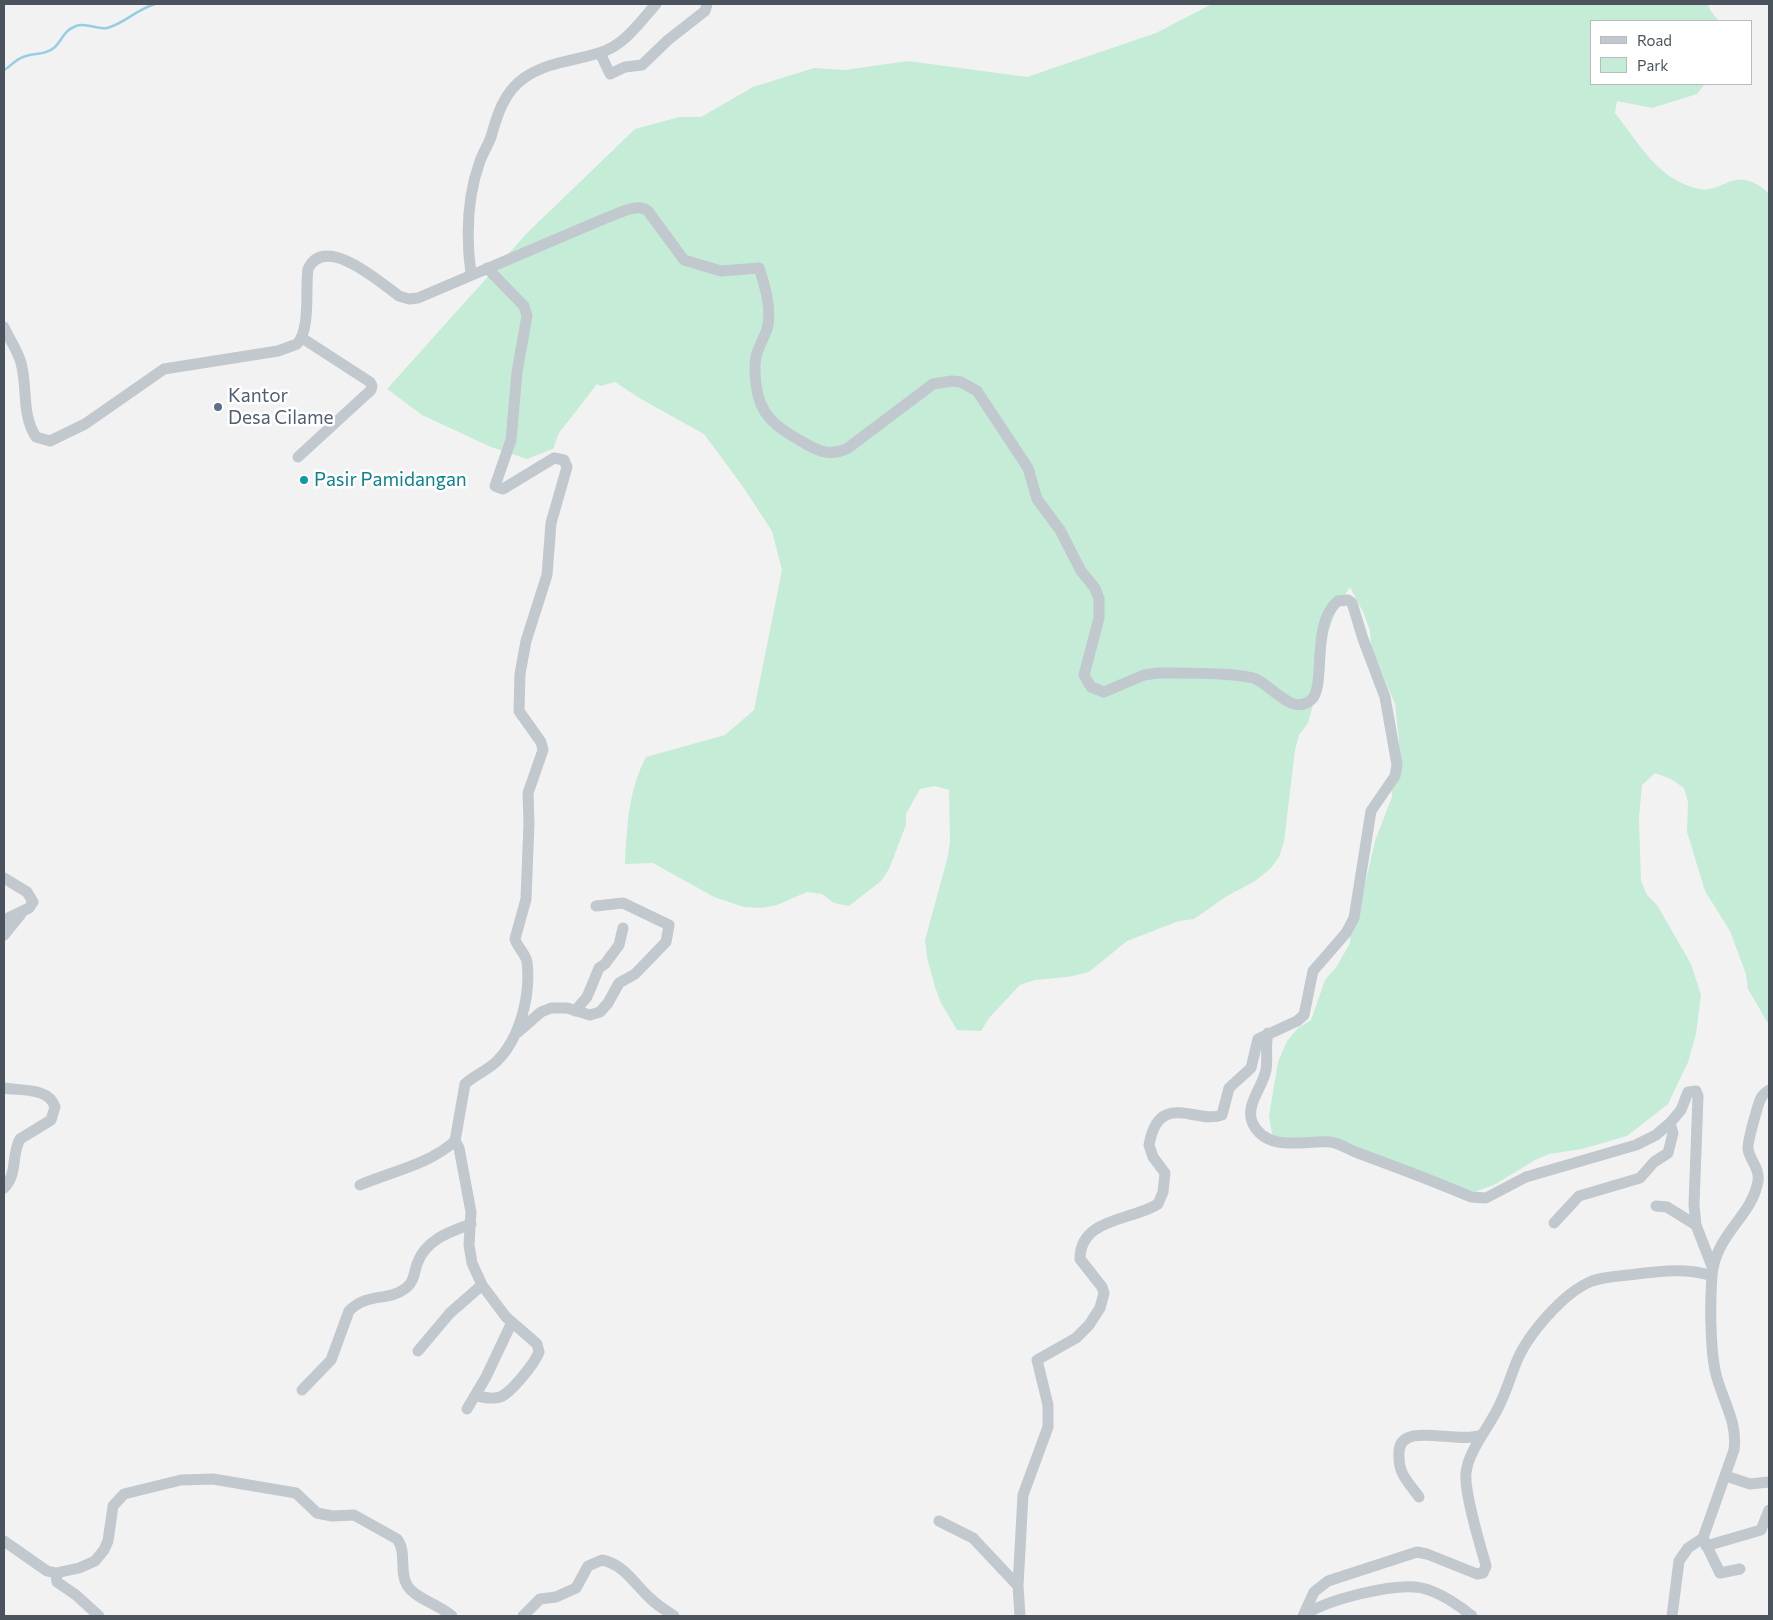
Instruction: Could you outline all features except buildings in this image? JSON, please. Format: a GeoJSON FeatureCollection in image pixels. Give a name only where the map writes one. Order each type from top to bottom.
{"type":"FeatureCollection","features":[{"type":"Feature","properties":{"kind":"street"},"geometry":{"type":"LineString","coordinates":[[471,274],[467,248],[470,200],[480,162],[502,102],[522,79],[546,66],[600,53],[632,32],[656,4]]}},
{"type":"Feature","properties":{"kind":"street"},"geometry":{"type":"LineString","coordinates":[[600,53],[610,74],[625,67],[642,66],[668,40],[705,11],[707,4]]}},
{"type":"Feature","properties":{"kind":"street"},"geometry":{"type":"LineString","coordinates":[[4,327],[21,363],[24,398],[30,425],[38,438],[50,441],[85,424],[164,369],[278,351],[295,345],[302,338],[306,316],[308,268],[317,258],[330,256],[346,259],[399,296],[409,299],[421,297],[471,274],[606,218],[638,208],[648,212],[684,260],[721,271],[758,268],[769,314],[768,325],[755,364],[757,394],[761,408],[779,428],[825,453],[840,452],[933,384],[952,381],[972,387],[982,396],[1028,468],[1038,499],[1060,530],[1081,571],[1095,588],[1099,599],[1099,618],[1084,675],[1085,682],[1096,690],[1104,692],[1144,675],[1158,673],[1244,676],[1259,681],[1298,706],[1306,705],[1315,698],[1317,690],[1318,663],[1325,620],[1338,601],[1348,600],[1352,603],[1363,639],[1385,697],[1393,736],[1396,770],[1372,808],[1356,910],[1351,926],[1313,971],[1304,1014],[1288,1026],[1262,1036],[1256,1044],[1249,1072],[1228,1088],[1222,1115],[1216,1117],[1183,1112],[1174,1113],[1157,1124],[1149,1145],[1153,1157],[1165,1173],[1163,1192],[1158,1204],[1104,1224],[1094,1230],[1082,1244],[1080,1260],[1102,1288],[1103,1301],[1089,1325],[1076,1338],[1037,1360],[1048,1404],[1048,1428],[1023,1495],[1018,1586],[1020,1616]]}},
{"type":"Feature","properties":{"kind":"street"},"geometry":{"type":"LineString","coordinates":[[487,268],[524,306],[527,316],[516,372],[511,440],[495,486],[503,489],[554,458],[564,460],[567,467],[550,529],[546,575],[526,641],[520,674],[519,711],[541,742],[543,750],[528,793],[529,823],[526,899],[515,939],[526,959],[525,1004],[515,1035]]}},
{"type":"Feature","properties":{"kind":"street"},"geometry":{"type":"LineString","coordinates":[[298,457],[371,390],[372,386],[370,382],[302,338]]}},
{"type":"Feature","properties":{"kind":"street"},"geometry":{"type":"LineString","coordinates":[[4,878],[27,892],[32,899],[31,906],[4,920]]}},
{"type":"Feature","properties":{"kind":"street"},"geometry":{"type":"LineString","coordinates":[[360,1185],[415,1166],[443,1152],[455,1141],[465,1084],[498,1060],[515,1035],[541,1012],[551,1008],[590,1015],[604,1008],[619,983],[635,974],[666,942],[668,925],[655,916],[627,904],[596,906]]}},
{"type":"Feature","properties":{"kind":"street"},"geometry":{"type":"LineString","coordinates":[[4,935],[24,911]]}},
{"type":"Feature","properties":{"kind":"street"},"geometry":{"type":"LineString","coordinates":[[574,1011],[587,997],[599,968],[603,966],[619,945],[623,928]]}},
{"type":"Feature","properties":{"kind":"street"},"geometry":{"type":"LineString","coordinates":[[1268,1033],[1265,1045],[1266,1071],[1254,1097],[1251,1110],[1252,1123],[1259,1132],[1271,1141],[1281,1143],[1334,1143],[1403,1168],[1471,1197],[1486,1198],[1526,1177],[1636,1145],[1670,1123],[1681,1110],[1688,1092],[1696,1090],[1698,1096],[1698,1149],[1694,1205],[1696,1225],[1713,1273]]}},
{"type":"Feature","properties":{"kind":"street"},"geometry":{"type":"LineString","coordinates":[[4,1088],[43,1093],[51,1100],[55,1107],[51,1120],[20,1139],[14,1171],[4,1188]]}},
{"type":"Feature","properties":{"kind":"street"},"geometry":{"type":"LineString","coordinates":[[1740,1569],[1720,1573],[1705,1542],[1734,1450],[1735,1429],[1715,1370],[1713,1273],[1724,1237],[1749,1206],[1757,1188],[1758,1172],[1748,1151],[1748,1142],[1761,1098],[1769,1090]]}},
{"type":"Feature","properties":{"kind":"street"},"geometry":{"type":"LineString","coordinates":[[1554,1223],[1579,1196],[1640,1178],[1654,1162],[1668,1153],[1673,1133],[1670,1123]]}},
{"type":"Feature","properties":{"kind":"street"},"geometry":{"type":"LineString","coordinates":[[455,1141],[459,1148],[471,1212],[469,1244],[472,1263],[482,1285],[512,1322],[539,1348],[538,1356],[504,1395],[494,1398],[476,1396]]}},
{"type":"Feature","properties":{"kind":"street"},"geometry":{"type":"LineString","coordinates":[[1656,1206],[1667,1207],[1696,1225]]}},
{"type":"Feature","properties":{"kind":"street"},"geometry":{"type":"LineString","coordinates":[[302,1390],[331,1360],[349,1312],[355,1306],[369,1298],[390,1295],[406,1288],[411,1283],[416,1265],[426,1247],[450,1232],[471,1224]]}},
{"type":"Feature","properties":{"kind":"street"},"geometry":{"type":"LineString","coordinates":[[1303,1616],[1311,1597],[1321,1585],[1340,1576],[1417,1552],[1427,1554],[1477,1574],[1483,1573],[1486,1566],[1466,1476],[1481,1435],[1508,1388],[1516,1363],[1528,1340],[1546,1318],[1587,1284],[1601,1278],[1671,1270],[1713,1273]]}},
{"type":"Feature","properties":{"kind":"street"},"geometry":{"type":"LineString","coordinates":[[418,1351],[450,1313],[482,1285]]}},
{"type":"Feature","properties":{"kind":"street"},"geometry":{"type":"LineString","coordinates":[[467,1409],[476,1396],[512,1322]]}},
{"type":"Feature","properties":{"kind":"street"},"geometry":{"type":"LineString","coordinates":[[1419,1497],[1399,1469],[1399,1448],[1405,1439],[1418,1434],[1458,1439],[1472,1439],[1481,1435]]}},
{"type":"Feature","properties":{"kind":"street"},"geometry":{"type":"LineString","coordinates":[[1726,1476],[1750,1484],[1769,1482]]}},
{"type":"Feature","properties":{"kind":"street"},"geometry":{"type":"LineString","coordinates":[[4,1541],[36,1564],[56,1574],[84,1566],[99,1558],[108,1541],[113,1506],[124,1494],[181,1480],[213,1478],[287,1490],[299,1495],[312,1509],[320,1514],[350,1514],[367,1520],[398,1541],[405,1582],[409,1588],[440,1606],[452,1616]]}},
{"type":"Feature","properties":{"kind":"street"},"geometry":{"type":"LineString","coordinates":[[1672,1616],[1679,1561],[1688,1548],[1705,1542],[1761,1530],[1769,1510]]}},
{"type":"Feature","properties":{"kind":"street"},"geometry":{"type":"LineString","coordinates":[[940,1521],[973,1538],[1018,1586]]}},
{"type":"Feature","properties":{"kind":"street"},"geometry":{"type":"LineString","coordinates":[[523,1616],[540,1600],[556,1597],[576,1588],[588,1566],[602,1560],[614,1563],[621,1568],[651,1599],[674,1616]]}},
{"type":"Feature","properties":{"kind":"street"},"geometry":{"type":"LineString","coordinates":[[56,1574],[57,1582],[76,1595],[99,1616]]}},
{"type":"Feature","properties":{"kind":"street"},"geometry":{"type":"LineString","coordinates":[[1303,1616],[1318,1606],[1326,1606],[1355,1595],[1405,1586],[1422,1588],[1437,1594],[1472,1616]]}},
{"type":"Feature","properties":{"kind":"green space"},"geometry":{"type":"Polygon","coordinates":[[[1212,4],[1708,4],[1710,10],[1718,20],[1590,20],[1590,85],[1704,85],[1697,94],[1652,108],[1617,101],[1615,113],[1649,158],[1659,168],[1682,183],[1695,188],[1705,189],[1737,180],[1746,180],[1769,193],[1769,1025],[1748,989],[1746,974],[1730,931],[1705,891],[1687,832],[1688,802],[1684,788],[1671,779],[1655,773],[1642,785],[1639,818],[1641,881],[1647,895],[1657,905],[1691,964],[1701,995],[1696,1034],[1688,1062],[1668,1104],[1627,1136],[1582,1149],[1549,1154],[1535,1160],[1494,1185],[1474,1192],[1458,1190],[1347,1145],[1285,1141],[1272,1134],[1269,1116],[1278,1062],[1287,1041],[1298,1028],[1311,1020],[1325,980],[1337,966],[1350,943],[1351,926],[1358,915],[1375,841],[1392,797],[1391,781],[1399,741],[1395,704],[1371,647],[1370,631],[1364,614],[1350,587],[1337,608],[1329,629],[1317,690],[1308,723],[1299,735],[1295,750],[1284,842],[1279,857],[1270,869],[1255,881],[1227,896],[1194,919],[1179,921],[1127,941],[1089,972],[1068,977],[1035,980],[1020,985],[989,1018],[981,1031],[957,1030],[941,1003],[935,987],[927,957],[925,940],[948,856],[950,841],[949,790],[935,786],[920,789],[906,814],[906,825],[889,869],[881,881],[849,906],[834,903],[822,894],[807,892],[777,905],[761,908],[744,907],[714,897],[653,863],[625,864],[632,796],[635,783],[646,757],[725,735],[754,710],[782,570],[772,531],[741,484],[704,434],[641,399],[615,382],[600,386],[597,384],[559,433],[553,449],[527,459],[491,447],[422,415],[387,389],[527,233],[635,129],[679,117],[701,117],[753,87],[814,68],[845,70],[908,61],[1027,77],[1156,33],[1212,4]]]}},
{"type":"Feature","properties":{"kind":"waterway"},"geometry":{"type":"LineString","coordinates":[[4,70],[23,57],[51,50],[71,28],[80,25],[107,28],[155,4]]}},
{"type":"Feature","properties":{"kind":"place","name":"Kantor Desa Cilame"},"geometry":{"type":"Point","coordinates":[218,407]}},
{"type":"Feature","properties":{"kind":"place","name":"Pasir Pamidangan"},"geometry":{"type":"Point","coordinates":[304,480]}}]}
